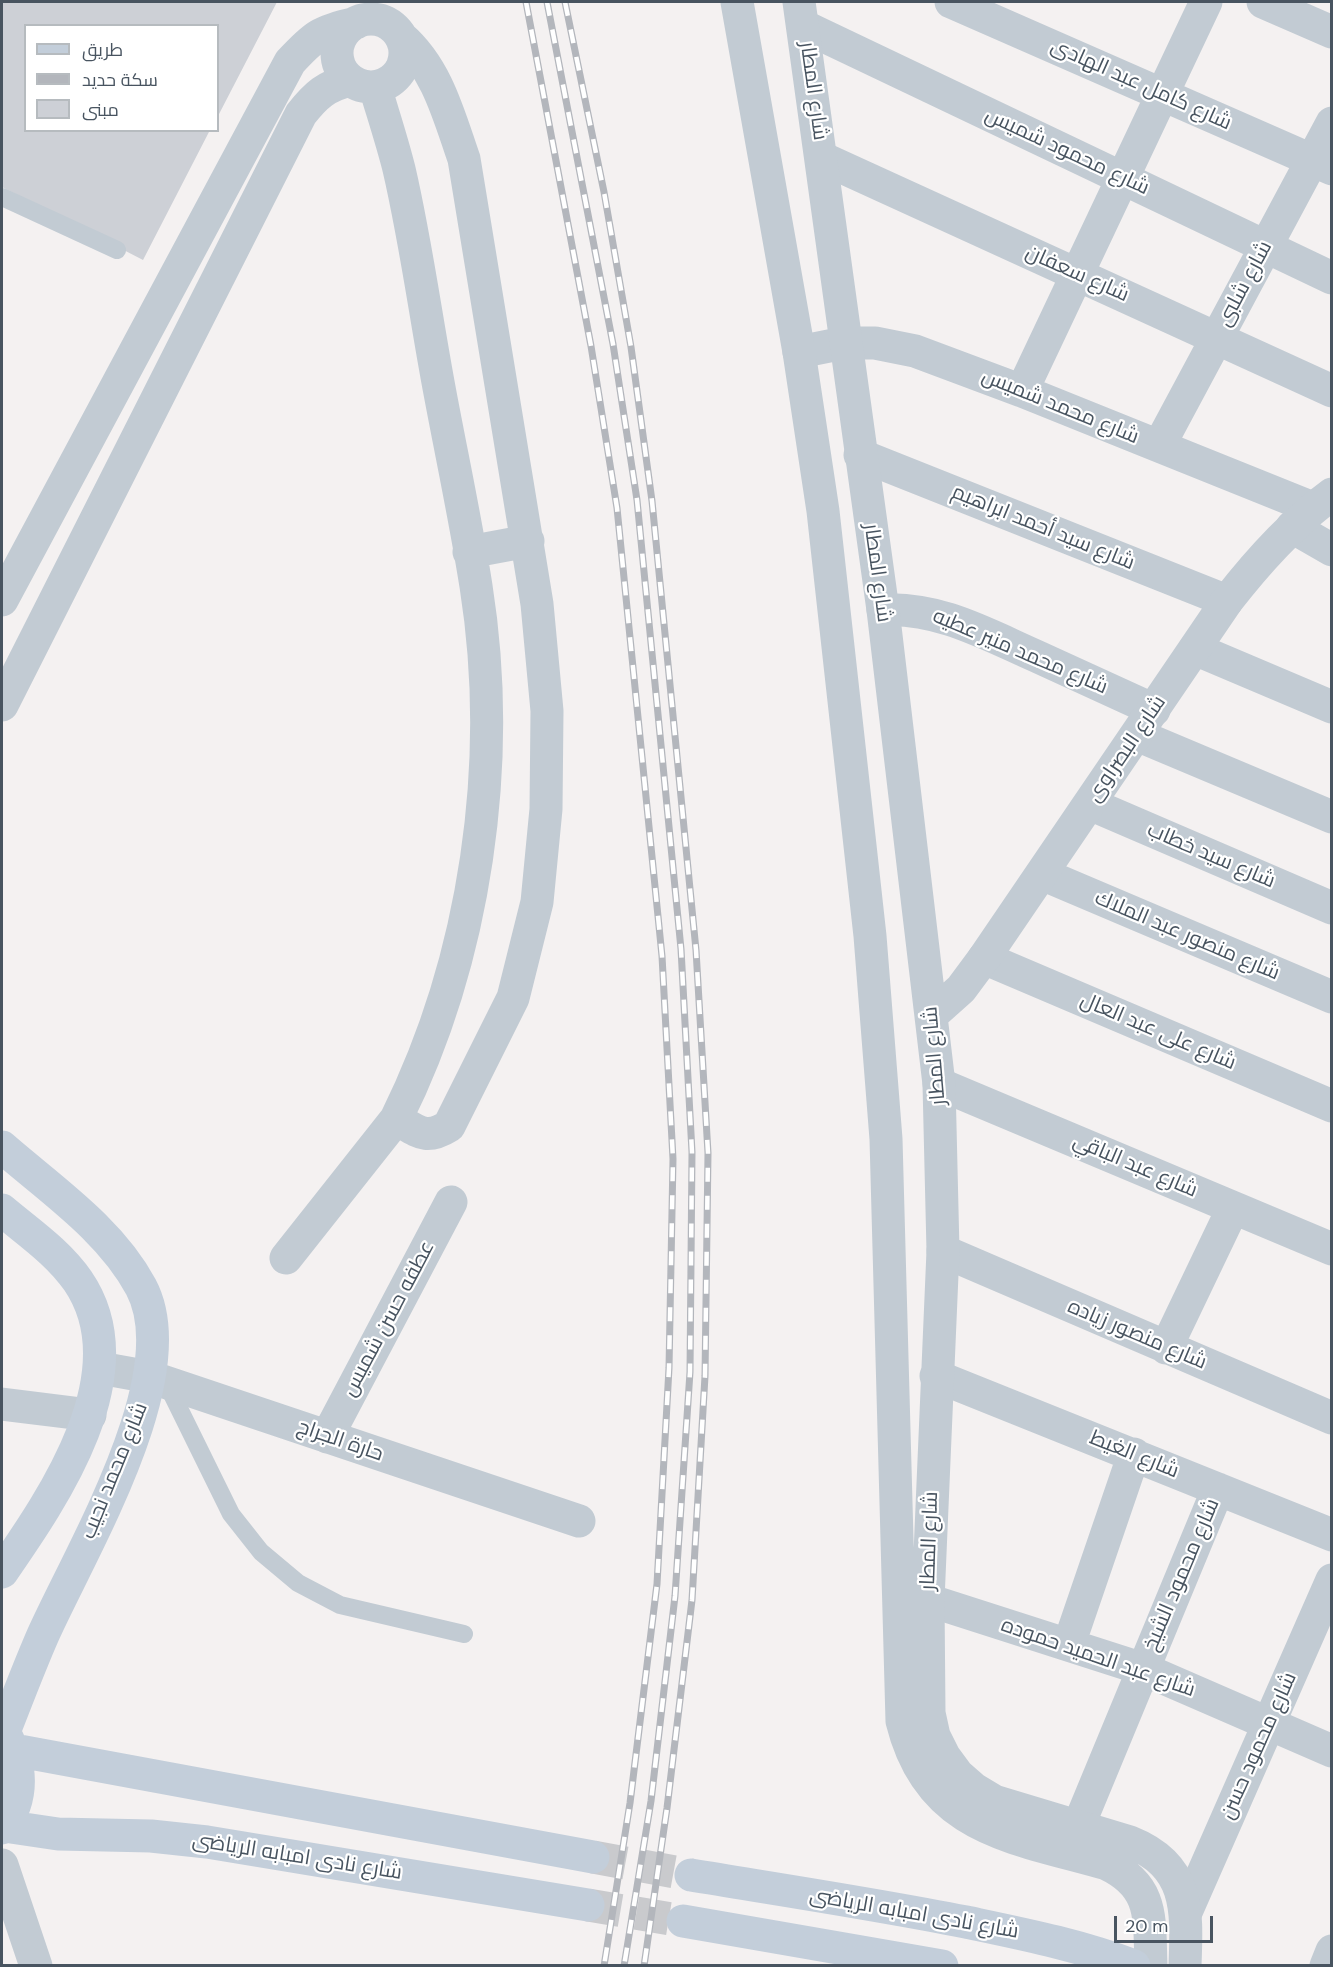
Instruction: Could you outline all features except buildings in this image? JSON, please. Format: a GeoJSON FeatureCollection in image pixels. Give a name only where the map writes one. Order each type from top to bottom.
{"type":"FeatureCollection","features":[{"type":"Feature","properties":{"kind":"main road","name":"شارع محمد نجيب"},"geometry":{"type":"LineString","coordinates":[[2,1147],[103,1235],[128,1265],[143,1290],[153,1329],[158,1380],[114,1484],[43,1635],[7,1737]]}},
{"type":"Feature","properties":{"kind":"main road"},"geometry":{"type":"LineString","coordinates":[[2,1209],[64,1261],[80,1283],[98,1334],[100,1368],[90,1415],[69,1465],[39,1519],[2,1572]]}},
{"type":"Feature","properties":{"kind":"main road"},"geometry":{"type":"LineString","coordinates":[[3,1827],[13,1809],[19,1790],[19,1770],[7,1737]]}},
{"type":"Feature","properties":{"kind":"main road"},"geometry":{"type":"LineString","coordinates":[[7,1737],[593,1857]]}},
{"type":"Feature","properties":{"kind":"main road","name":"شارع نادى امبابه الرياضى"},"geometry":{"type":"LineString","coordinates":[[3,1827],[58,1834],[151,1836],[207,1842],[588,1905]]}},
{"type":"Feature","properties":{"kind":"main road","name":"شارع نادى امبابه الرياضى"},"geometry":{"type":"LineString","coordinates":[[691,1875],[912,1911],[1091,1949],[1134,1965]]}},
{"type":"Feature","properties":{"kind":"main road"},"geometry":{"type":"LineString","coordinates":[[683,1921],[942,1965]]}},
{"type":"Feature","properties":{"kind":"street","name":"شارع المطار"},"geometry":{"type":"LineString","coordinates":[[737,2],[799,352],[823,511],[870,936],[886,1139],[898,1652],[902,1721],[917,1766],[946,1803],[966,1817],[998,1832],[1107,1864],[1122,1871],[1135,1882],[1144,1897],[1149,1913],[1151,1965]]}},
{"type":"Feature","properties":{"kind":"street","name":"شارع كامل عبد الهادى"},"geometry":{"type":"LineString","coordinates":[[951,2],[1321,165]]}},
{"type":"Feature","properties":{"kind":"street"},"geometry":{"type":"LineString","coordinates":[[1022,390],[1206,2]]}},
{"type":"Feature","properties":{"kind":"street"},"geometry":{"type":"LineString","coordinates":[[1263,2],[1332,32]]}},
{"type":"Feature","properties":{"kind":"street","name":"شارع المطار"},"geometry":{"type":"LineString","coordinates":[[801,14],[822,158],[844,343],[883,610],[933,1014],[939,1084],[943,1251],[928,1600],[929,1713],[934,1736],[944,1756],[958,1775],[974,1790],[994,1801],[1148,1849],[1163,1861],[1174,1876],[1182,1893],[1186,1912],[1185,1965]]}},
{"type":"Feature","properties":{"kind":"street","name":"شارع محمود شميس"},"geometry":{"type":"LineString","coordinates":[[801,14],[1122,178],[1332,278]]}},
{"type":"Feature","properties":{"kind":"street"},"geometry":{"type":"LineString","coordinates":[[2,600],[290,62],[310,40],[326,30],[368,19],[381,21],[393,27],[415,48],[443,96],[464,159],[528,541],[537,604],[547,711],[546,809],[537,902],[513,998],[449,1126],[431,1135],[422,1134],[396,1119]]}},
{"type":"Feature","properties":{"kind":"street"},"geometry":{"type":"LineString","coordinates":[[286,1258],[396,1119],[437,1022],[455,960],[475,874],[484,786],[485,692],[476,588],[399,169],[362,83],[341,69],[338,56],[339,44],[345,32],[356,23]]}},
{"type":"Feature","properties":{"kind":"street"},"geometry":{"type":"LineString","coordinates":[[3,697],[130,454],[301,114],[316,95],[330,85],[387,84],[401,69],[405,50],[401,37]]}},
{"type":"Feature","properties":{"kind":"street","name":"شارع شلبى"},"geometry":{"type":"LineString","coordinates":[[1159,446],[1266,246],[1321,165],[1332,123]]}},
{"type":"Feature","properties":{"kind":"street","name":"شارع سعفان"},"geometry":{"type":"LineString","coordinates":[[822,158],[1332,391]]}},
{"type":"Feature","properties":{"kind":"street","name":"شارع محمد شميس"},"geometry":{"type":"LineString","coordinates":[[799,352],[844,343],[875,343],[915,351],[1022,390],[1312,510],[1332,550]]}},
{"type":"Feature","properties":{"kind":"street"},"geometry":{"type":"LineString","coordinates":[[93,433],[130,454]]}},
{"type":"Feature","properties":{"kind":"street","name":"شارع سيد أحمد ابراهيم"},"geometry":{"type":"LineString","coordinates":[[860,455],[1227,601]]}},
{"type":"Feature","properties":{"kind":"street","name":"شارع البصراوى"},"geometry":{"type":"LineString","coordinates":[[933,1014],[961,989],[984,958],[1227,601],[1258,562],[1312,510]]}},
{"type":"Feature","properties":{"kind":"street"},"geometry":{"type":"LineString","coordinates":[[469,552],[528,541]]}},
{"type":"Feature","properties":{"kind":"street","name":"شارع محمد منير عطيه"},"geometry":{"type":"LineString","coordinates":[[883,610],[906,609],[929,612],[963,624],[1145,722],[1332,816]]}},
{"type":"Feature","properties":{"kind":"street"},"geometry":{"type":"LineString","coordinates":[[1195,649],[1332,706]]}},
{"type":"Feature","properties":{"kind":"street","name":"شارع سيد خطاب"},"geometry":{"type":"LineString","coordinates":[[1090,804],[1332,908]]}},
{"type":"Feature","properties":{"kind":"street","name":"شارع منصور عبد الملاك"},"geometry":{"type":"LineString","coordinates":[[1042,874],[1332,998]]}},
{"type":"Feature","properties":{"kind":"street"},"geometry":{"type":"LineString","coordinates":[[870,936],[922,927]]}},
{"type":"Feature","properties":{"kind":"street","name":"شارع على عبد العال"},"geometry":{"type":"LineString","coordinates":[[984,958],[1332,1106]]}},
{"type":"Feature","properties":{"kind":"street","name":"شارع عبد الباقي"},"geometry":{"type":"LineString","coordinates":[[939,1084],[1332,1250]]}},
{"type":"Feature","properties":{"kind":"street","name":"عطفه حسن شميس"},"geometry":{"type":"LineString","coordinates":[[327,1437],[451,1202]]}},
{"type":"Feature","properties":{"kind":"street"},"geometry":{"type":"LineString","coordinates":[[1166,1348],[1233,1208]]}},
{"type":"Feature","properties":{"kind":"street","name":"شارع منصور زياده"},"geometry":{"type":"LineString","coordinates":[[943,1251],[1332,1418]]}},
{"type":"Feature","properties":{"kind":"street","name":"حارة الجراج"},"geometry":{"type":"LineString","coordinates":[[100,1368],[158,1380],[579,1521]]}},
{"type":"Feature","properties":{"kind":"street","name":"شارع الغيط"},"geometry":{"type":"LineString","coordinates":[[936,1376],[1332,1535]]}},
{"type":"Feature","properties":{"kind":"street"},"geometry":{"type":"LineString","coordinates":[[2,1404],[90,1415]]}},
{"type":"Feature","properties":{"kind":"street"},"geometry":{"type":"LineString","coordinates":[[1069,1644],[1134,1454]]}},
{"type":"Feature","properties":{"kind":"street","name":"شارع محمود الشيخ"},"geometry":{"type":"LineString","coordinates":[[1078,1827],[1218,1490]]}},
{"type":"Feature","properties":{"kind":"street","name":"شارع محمود حسن"},"geometry":{"type":"LineString","coordinates":[[1186,1912],[1332,1580]]}},
{"type":"Feature","properties":{"kind":"street","name":"شارع عبد الحميد حموده"},"geometry":{"type":"LineString","coordinates":[[928,1600],[1143,1669],[1332,1751]]}},
{"type":"Feature","properties":{"kind":"street"},"geometry":{"type":"LineString","coordinates":[[2,1865],[36,1965]]}},
{"type":"Feature","properties":{"kind":"street"},"geometry":{"type":"LineString","coordinates":[[1326,1965],[1332,1951]]}},
{"type":"Feature","properties":{"kind":"lane"},"geometry":{"type":"LineString","coordinates":[[2,197],[117,250]]}},
{"type":"Feature","properties":{"kind":"lane"},"geometry":{"type":"LineString","coordinates":[[158,1380],[231,1514],[261,1552],[291,1576],[340,1605],[464,1634]]}},
{"type":"Feature","properties":{"kind":"tunnel"},"geometry":{"type":"LineString","coordinates":[[593,1857],[691,1875]]}},
{"type":"Feature","properties":{"kind":"tunnel"},"geometry":{"type":"LineString","coordinates":[[588,1905],[683,1921]]}},
{"type":"Feature","properties":{"kind":"railway"},"geometry":{"type":"LineString","coordinates":[[526,2],[591,346],[617,508],[662,956],[673,1159],[669,1368],[657,1584],[630,1803],[604,1966]]}},
{"type":"Feature","properties":{"kind":"railway"},"geometry":{"type":"LineString","coordinates":[[547,2],[613,344],[637,500],[681,949],[692,1152],[690,1372],[675,1596],[651,1801],[624,1966]]}},
{"type":"Feature","properties":{"kind":"railway"},"geometry":{"type":"LineString","coordinates":[[565,2],[604,192],[631,347],[652,501],[696,950],[708,1153],[705,1376],[692,1600],[667,1808],[644,1966]]}}]}
